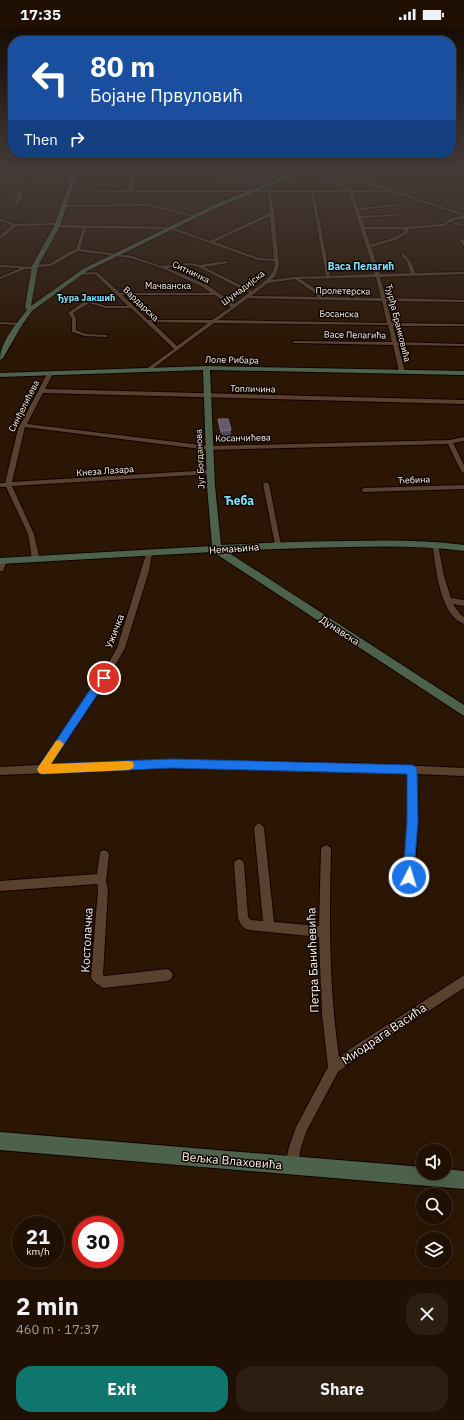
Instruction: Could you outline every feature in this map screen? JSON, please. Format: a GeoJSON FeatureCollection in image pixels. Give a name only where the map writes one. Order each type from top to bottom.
{"type":"FeatureCollection","features":[{"type":"Feature","properties":{"kind":"street"},"geometry":{"type":"LineString","coordinates":[[0,238],[14,226]]}},
{"type":"Feature","properties":{"kind":"street"},"geometry":{"type":"LineString","coordinates":[[30,310],[28,309],[34,267],[57,226]]}},
{"type":"Feature","properties":{"kind":"street"},"geometry":{"type":"LineString","coordinates":[[78,250],[85,226]]}},
{"type":"Feature","properties":{"kind":"street"},"geometry":{"type":"LineString","coordinates":[[103,226],[170,228],[259,259],[276,260]]}},
{"type":"Feature","properties":{"kind":"street"},"geometry":{"type":"LineString","coordinates":[[0,358],[19,324],[30,310],[40,302],[79,274],[173,226]]}},
{"type":"Feature","properties":{"kind":"street"},"geometry":{"type":"LineString","coordinates":[[211,242],[244,226]]}},
{"type":"Feature","properties":{"kind":"street","name":"Шумадијска"},"geometry":{"type":"LineString","coordinates":[[148,370],[267,282],[274,275],[276,260],[274,226]]}},
{"type":"Feature","properties":{"kind":"street"},"geometry":{"type":"LineString","coordinates":[[319,226],[328,277]]}},
{"type":"Feature","properties":{"kind":"street"},"geometry":{"type":"LineString","coordinates":[[363,228],[426,226]]}},
{"type":"Feature","properties":{"kind":"street","name":"Ђурђа Бранковића"},"geometry":{"type":"LineString","coordinates":[[363,228],[378,276],[402,372]]}},
{"type":"Feature","properties":{"kind":"street"},"geometry":{"type":"LineString","coordinates":[[368,247],[398,237],[407,232],[406,228]]}},
{"type":"Feature","properties":{"kind":"street"},"geometry":{"type":"LineString","coordinates":[[461,239],[464,245]]}},
{"type":"Feature","properties":{"kind":"street"},"geometry":{"type":"LineString","coordinates":[[0,266],[26,268],[49,265],[78,250],[117,255],[161,267],[191,264],[200,266],[252,293]]}},
{"type":"Feature","properties":{"kind":"street"},"geometry":{"type":"LineString","coordinates":[[403,254],[408,259],[413,274]]}},
{"type":"Feature","properties":{"kind":"street"},"geometry":{"type":"LineString","coordinates":[[200,266],[227,262]]}},
{"type":"Feature","properties":{"kind":"street"},"geometry":{"type":"LineString","coordinates":[[79,274],[96,272],[95,265]]}},
{"type":"Feature","properties":{"kind":"street","name":"Ситничка"},"geometry":{"type":"LineString","coordinates":[[161,267],[191,279],[233,306]]}},
{"type":"Feature","properties":{"kind":"street"},"geometry":{"type":"LineString","coordinates":[[0,278],[26,268]]}},
{"type":"Feature","properties":{"kind":"street","name":"Вардарска"},"geometry":{"type":"LineString","coordinates":[[96,272],[176,348]]}},
{"type":"Feature","properties":{"kind":"street"},"geometry":{"type":"LineString","coordinates":[[267,282],[295,278],[464,273]]}},
{"type":"Feature","properties":{"kind":"street"},"geometry":{"type":"LineString","coordinates":[[274,275],[284,279]]}},
{"type":"Feature","properties":{"kind":"street"},"geometry":{"type":"LineString","coordinates":[[295,278],[318,293],[319,298]]}},
{"type":"Feature","properties":{"kind":"street","name":"Мачванска"},"geometry":{"type":"LineString","coordinates":[[120,294],[216,294]]}},
{"type":"Feature","properties":{"kind":"street","name":"Пролетерска"},"geometry":{"type":"LineString","coordinates":[[246,297],[464,301]]}},
{"type":"Feature","properties":{"kind":"street"},"geometry":{"type":"LineString","coordinates":[[30,301],[40,302]]}},
{"type":"Feature","properties":{"kind":"street"},"geometry":{"type":"LineString","coordinates":[[106,336],[85,335],[74,331],[74,318],[70,313],[88,301],[111,307],[132,307]]}},
{"type":"Feature","properties":{"kind":"street","name":"Босанска"},"geometry":{"type":"LineString","coordinates":[[147,320],[464,325]]}},
{"type":"Feature","properties":{"kind":"street"},"geometry":{"type":"LineString","coordinates":[[0,323],[19,324]]}},
{"type":"Feature","properties":{"kind":"street","name":"Васе Пелагића"},"geometry":{"type":"LineString","coordinates":[[294,342],[464,345]]}},
{"type":"Feature","properties":{"kind":"street","name":"Лоле Рибара"},"geometry":{"type":"LineString","coordinates":[[0,375],[206,368],[464,373]]}},
{"type":"Feature","properties":{"kind":"street","name":"Југ Богданова"},"geometry":{"type":"LineString","coordinates":[[206,368],[209,448],[218,549]]}},
{"type":"Feature","properties":{"kind":"street","name":"Синђелићева"},"geometry":{"type":"LineString","coordinates":[[8,485],[22,425],[50,374]]}},
{"type":"Feature","properties":{"kind":"street","name":"Топличина"},"geometry":{"type":"LineString","coordinates":[[41,391],[207,397],[464,402]]}},
{"type":"Feature","properties":{"kind":"street","name":"Косанчићева"},"geometry":{"type":"LineString","coordinates":[[22,425],[209,448],[450,442],[464,439]]}},
{"type":"Feature","properties":{"kind":"street"},"geometry":{"type":"LineString","coordinates":[[450,442],[464,471]]}},
{"type":"Feature","properties":{"kind":"street","name":"Кнеза Лазара"},"geometry":{"type":"LineString","coordinates":[[0,485],[211,472]]}},
{"type":"Feature","properties":{"kind":"street"},"geometry":{"type":"LineString","coordinates":[[266,484],[278,545]]}},
{"type":"Feature","properties":{"kind":"street"},"geometry":{"type":"LineString","coordinates":[[8,485],[31,534],[36,560]]}},
{"type":"Feature","properties":{"kind":"street","name":"Ћебина"},"geometry":{"type":"LineString","coordinates":[[364,490],[464,487]]}},
{"type":"Feature","properties":{"kind":"street","name":"Немањина"},"geometry":{"type":"LineString","coordinates":[[1,562],[278,545],[371,543],[435,544],[464,548]]}},
{"type":"Feature","properties":{"kind":"street"},"geometry":{"type":"LineString","coordinates":[[435,544],[448,604],[455,615],[464,622]]}},
{"type":"Feature","properties":{"kind":"street","name":"Дунавска"},"geometry":{"type":"LineString","coordinates":[[218,549],[464,711]]}},
{"type":"Feature","properties":{"kind":"street","name":"Ужичка"},"geometry":{"type":"LineString","coordinates":[[42,769],[104,678],[121,648],[146,572],[149,553]]}},
{"type":"Feature","properties":{"kind":"street"},"geometry":{"type":"LineString","coordinates":[[448,600],[464,603]]}},
{"type":"Feature","properties":{"kind":"street"},"geometry":{"type":"LineString","coordinates":[[0,771],[179,764],[464,772]]}},
{"type":"Feature","properties":{"kind":"street"},"geometry":{"type":"LineString","coordinates":[[409,877],[413,822],[412,770]]}},
{"type":"Feature","properties":{"kind":"street"},"geometry":{"type":"LineString","coordinates":[[259,828],[269,926]]}},
{"type":"Feature","properties":{"kind":"street","name":"Петра Банићевића"},"geometry":{"type":"LineString","coordinates":[[326,850],[324,932],[328,1033],[334,1068]]}},
{"type":"Feature","properties":{"kind":"street","name":"Костолачка"},"geometry":{"type":"LineString","coordinates":[[104,855],[101,881],[103,889],[97,977],[103,982],[167,975]]}},
{"type":"Feature","properties":{"kind":"street"},"geometry":{"type":"LineString","coordinates":[[239,864],[243,918],[246,923],[250,925],[324,932]]}},
{"type":"Feature","properties":{"kind":"street"},"geometry":{"type":"LineString","coordinates":[[0,886],[98,879],[101,881]]}},
{"type":"Feature","properties":{"kind":"street","name":"Миодрага Васића"},"geometry":{"type":"LineString","coordinates":[[292,1166],[295,1147],[302,1127],[334,1068],[360,1049],[464,981]]}},
{"type":"Feature","properties":{"kind":"street","name":"Вељка Влаховића"},"geometry":{"type":"LineString","coordinates":[[0,1141],[464,1180]]}},
{"type":"Feature","properties":{"kind":"building"},"geometry":{"type":"Polygon","coordinates":[[[218,419],[228,419],[231,430],[221,431],[218,419]]]}},
{"type":"Feature","properties":{"kind":"slow traffic"},"geometry":{"type":"LineString","coordinates":[[59,744],[42,769],[129,765]]}},
{"type":"Feature","properties":{"kind":"district","name":"Васа Пелагић"},"geometry":{"type":"Point","coordinates":[361,266]}},
{"type":"Feature","properties":{"kind":"district","name":"Ђура Јакшић"},"geometry":{"type":"Point","coordinates":[86,298]}},
{"type":"Feature","properties":{"kind":"district","name":"Ћеба"},"geometry":{"type":"Point","coordinates":[239,501]}},
{"type":"Feature","properties":{"kind":"route"},"geometry":{"type":"LineString","coordinates":[[104,678],[42,769],[171,764],[234,764],[412,770],[413,822],[409,877]]}}]}
